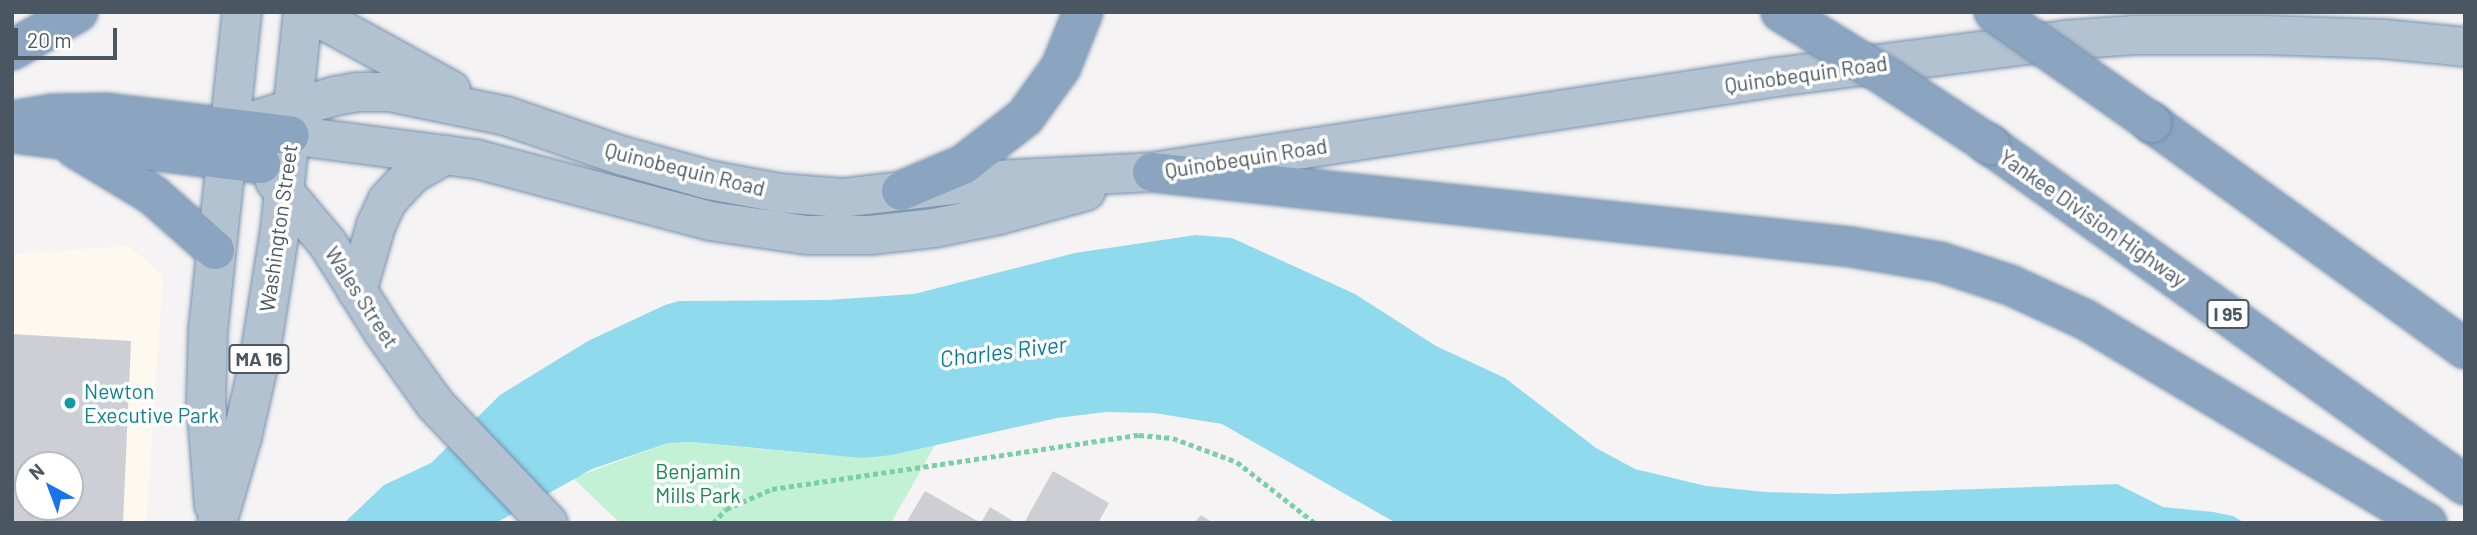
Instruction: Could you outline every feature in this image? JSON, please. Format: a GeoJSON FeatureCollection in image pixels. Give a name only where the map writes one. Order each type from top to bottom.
{"type":"FeatureCollection","features":[{"type":"Feature","properties":{"kind":"highway"},"geometry":{"type":"LineString","coordinates":[[12,50],[78,12]]}},
{"type":"Feature","properties":{"kind":"highway"},"geometry":{"type":"LineString","coordinates":[[901,191],[963,165],[1025,117],[1061,67],[1083,12]]}},
{"type":"Feature","properties":{"kind":"highway","name":"Yankee Division Highway"},"geometry":{"type":"LineString","coordinates":[[1781,12],[1990,145],[2465,485]]}},
{"type":"Feature","properties":{"kind":"highway"},"geometry":{"type":"LineString","coordinates":[[1994,12],[2465,349]]}},
{"type":"Feature","properties":{"kind":"highway"},"geometry":{"type":"LineString","coordinates":[[12,121],[52,114],[95,112],[250,161]]}},
{"type":"Feature","properties":{"kind":"highway"},"geometry":{"type":"LineString","coordinates":[[250,161],[291,121]]}},
{"type":"Feature","properties":{"kind":"highway"},"geometry":{"type":"LineString","coordinates":[[12,134],[250,161]]}},
{"type":"Feature","properties":{"kind":"highway"},"geometry":{"type":"LineString","coordinates":[[55,137],[146,189],[215,250]]}},
{"type":"Feature","properties":{"kind":"highway"},"geometry":{"type":"LineString","coordinates":[[1152,172],[1861,248],[1940,262],[2010,285],[2086,320],[2427,523]]}},
{"type":"Feature","properties":{"kind":"main road","name":"Washington Street"},"geometry":{"type":"LineString","coordinates":[[216,523],[252,398],[250,161],[242,12]]}},
{"type":"Feature","properties":{"kind":"main road","name":"Washington Street"},"geometry":{"type":"LineString","coordinates":[[216,523],[206,401],[208,330],[215,250],[250,161],[291,121],[303,12]]}},
{"type":"Feature","properties":{"kind":"main road"},"geometry":{"type":"LineString","coordinates":[[309,12],[421,75],[506,116]]}},
{"type":"Feature","properties":{"kind":"main road","name":"Quinobequin Road"},"geometry":{"type":"LineString","coordinates":[[291,121],[342,95],[377,91],[413,95],[506,116],[709,180],[779,193],[842,198],[996,180],[1152,172],[1763,79],[2064,40],[2135,35],[2262,35],[2384,38],[2465,47]]}},
{"type":"Feature","properties":{"kind":"main road","name":"Quinobequin Road"},"geometry":{"type":"LineString","coordinates":[[291,121],[520,169],[709,221],[775,232],[828,235],[899,232],[969,222],[1152,172]]}},
{"type":"Feature","properties":{"kind":"main road"},"geometry":{"type":"LineString","coordinates":[[357,290],[376,225],[387,201],[412,174],[446,154]]}},
{"type":"Feature","properties":{"kind":"main road","name":"Wales Street"},"geometry":{"type":"LineString","coordinates":[[250,161],[328,244],[435,404],[492,468],[548,523]]}},
{"type":"Feature","properties":{"kind":"path"},"geometry":{"type":"LineString","coordinates":[[713,523],[726,509],[772,489],[1139,435],[1173,438],[1237,462],[1315,523]]}},
{"type":"Feature","properties":{"kind":"shaded area"},"geometry":{"type":"Polygon","coordinates":[[[129,246],[163,276],[146,523],[12,523],[12,254],[129,246]]]}},
{"type":"Feature","properties":{"kind":"green space","name":"Benjamin Mills Park"},"geometry":{"type":"Polygon","coordinates":[[[691,442],[824,455],[892,455],[935,445],[891,523],[620,523],[573,478],[668,443],[691,442]]]}},
{"type":"Feature","properties":{"kind":"water","name":"Charles River"},"geometry":{"type":"Polygon","coordinates":[[[1196,235],[1232,238],[1355,294],[1436,346],[1505,378],[1596,448],[1635,469],[1706,486],[1766,492],[1834,494],[2117,484],[2163,507],[2213,512],[2233,516],[2245,523],[1396,523],[1222,424],[1154,413],[1106,412],[1057,418],[892,455],[862,458],[691,442],[668,443],[592,469],[496,523],[344,523],[384,485],[431,463],[500,395],[588,341],[665,305],[679,301],[828,300],[914,294],[1075,253],[1196,235]]]}},
{"type":"Feature","properties":{"kind":"building","name":"Newton Executive Park"},"geometry":{"type":"Polygon","coordinates":[[[12,334],[131,341],[123,523],[12,523],[12,334]]]}},
{"type":"Feature","properties":{"kind":"building"},"geometry":{"type":"Polygon","coordinates":[[[1053,471],[1109,503],[1098,523],[1024,523],[1053,471]]]}},
{"type":"Feature","properties":{"kind":"building"},"geometry":{"type":"Polygon","coordinates":[[[925,491],[981,523],[906,523],[925,491]]]}},
{"type":"Feature","properties":{"kind":"building"},"geometry":{"type":"Polygon","coordinates":[[[990,507],[1016,523],[981,523],[990,507]]]}},
{"type":"Feature","properties":{"kind":"building"},"geometry":{"type":"Polygon","coordinates":[[[1201,515],[1213,523],[1194,523],[1201,515]]]}},
{"type":"Feature","properties":{"kind":"place","name":"Newton Executive Park"},"geometry":{"type":"Point","coordinates":[70,403]}}]}
